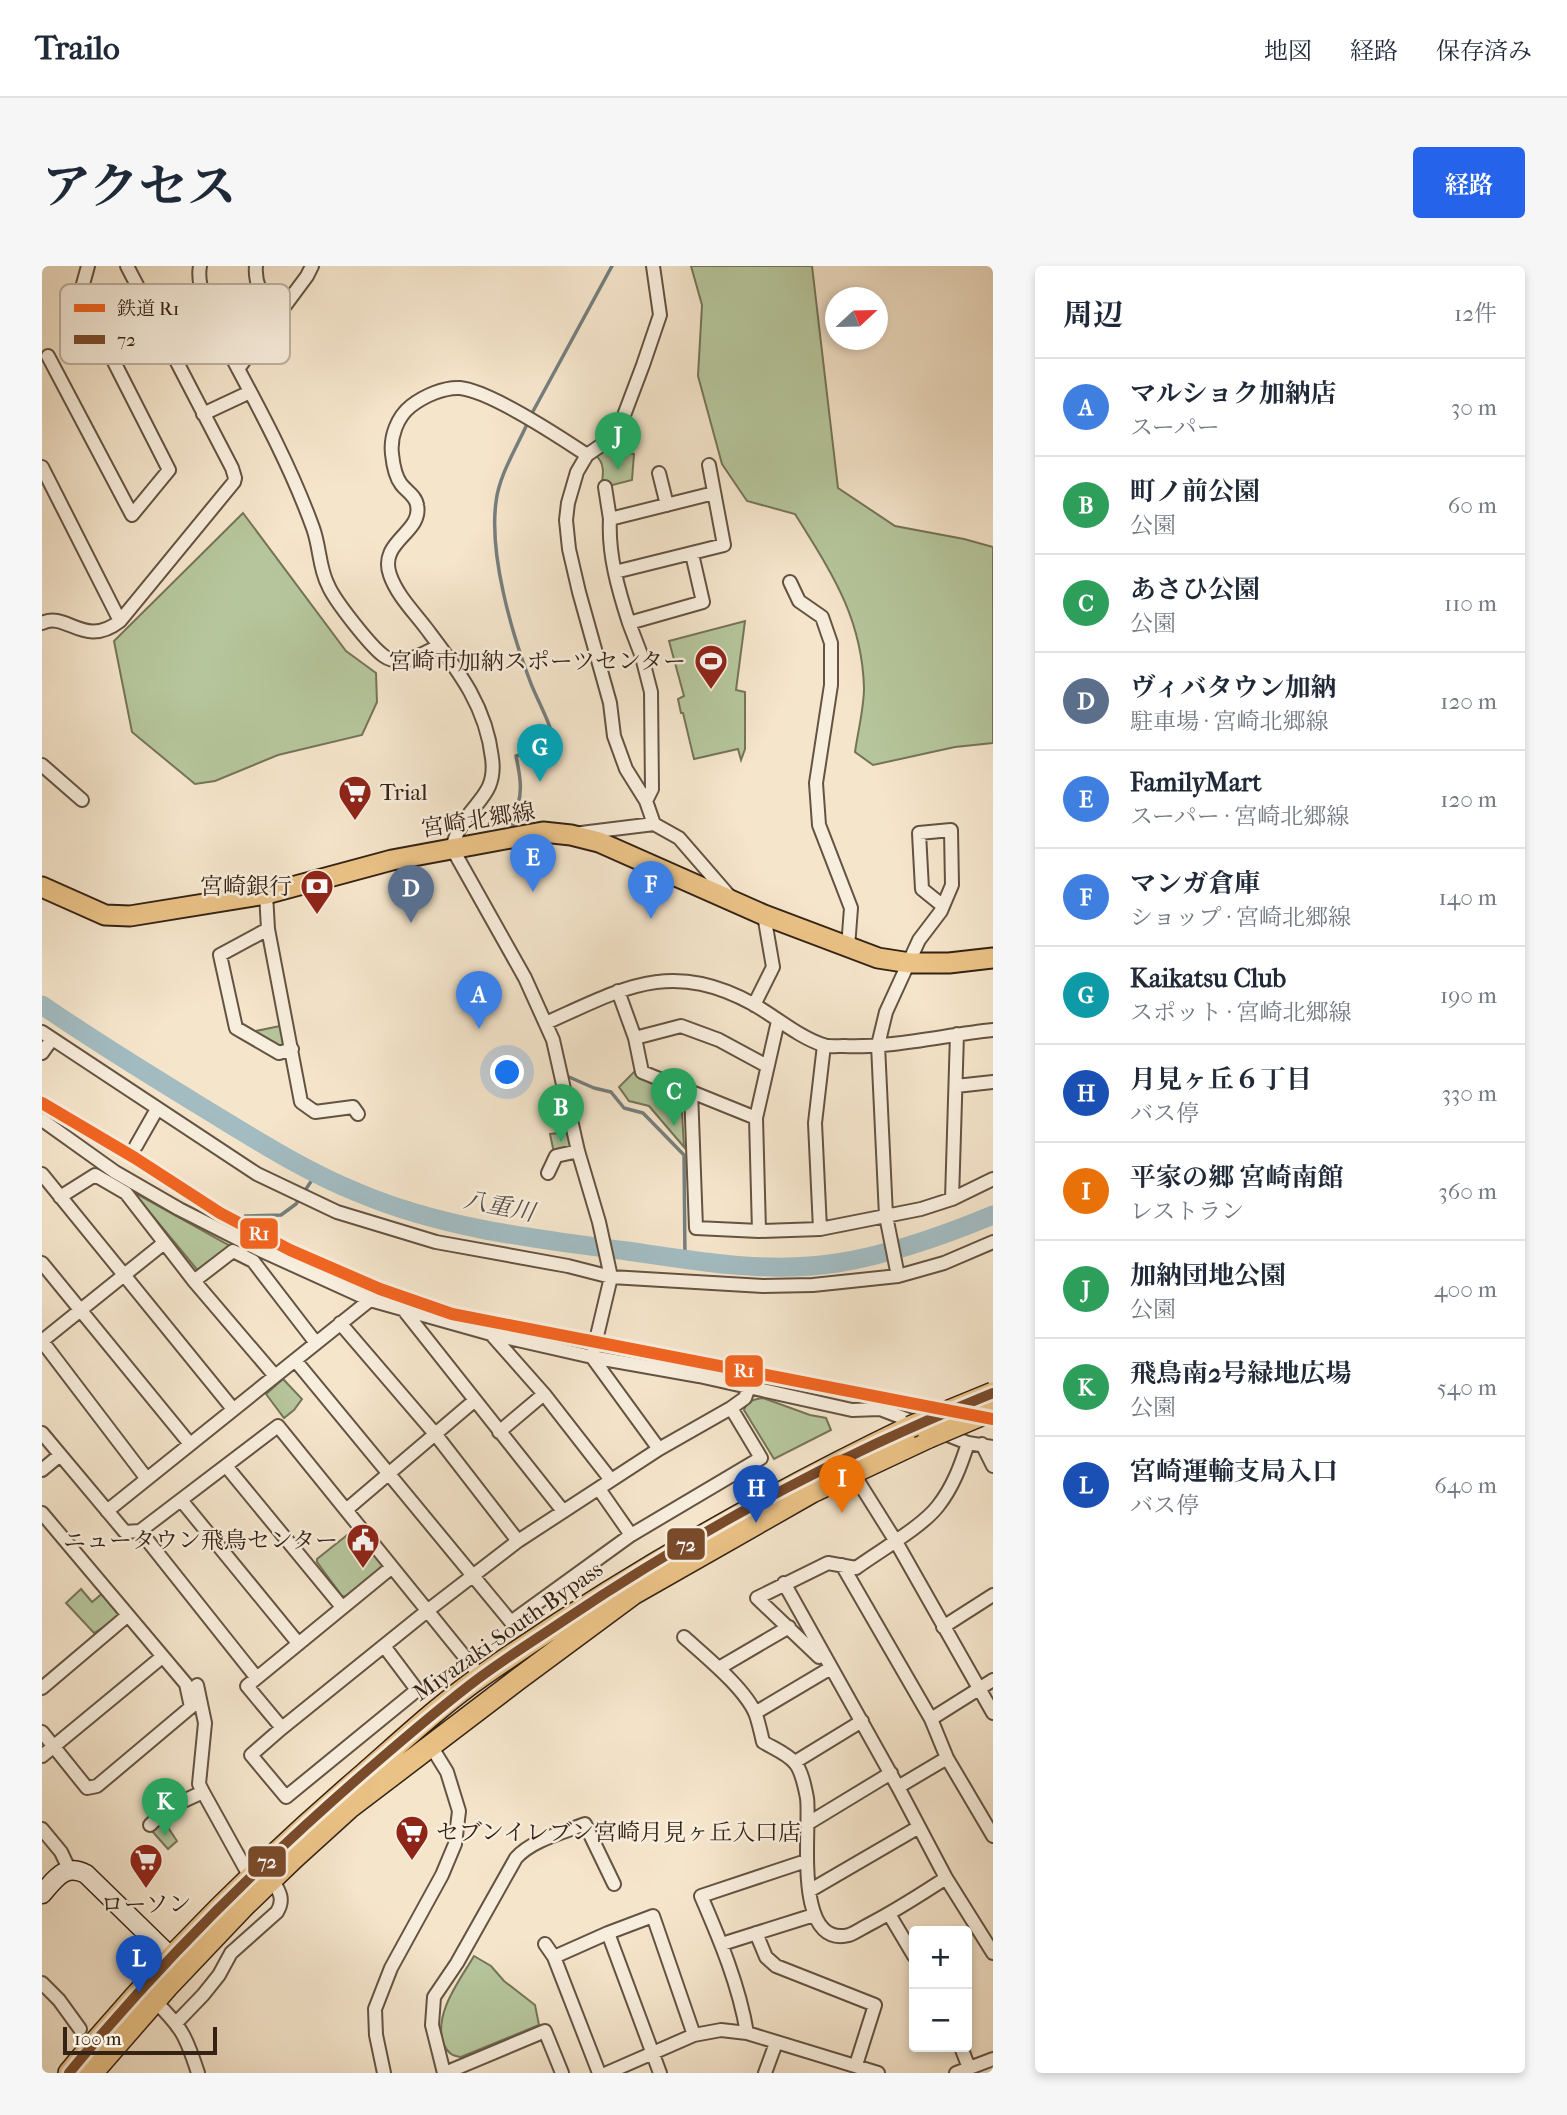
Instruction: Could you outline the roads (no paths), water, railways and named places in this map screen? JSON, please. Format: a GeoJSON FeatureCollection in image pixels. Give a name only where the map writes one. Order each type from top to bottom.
{"type":"FeatureCollection","features":[{"type":"Feature","properties":{"kind":"highway","name":"Miyazaki-South Bypass"},"geometry":{"type":"LineString","coordinates":[[69,2073],[171,1957],[250,1877],[389,1752],[481,1677],[622,1582],[726,1521],[910,1427],[993,1393]]}},
{"type":"Feature","properties":{"kind":"highway","name":"Miyazaki-South Bypass"},"geometry":{"type":"LineString","coordinates":[[92,2073],[220,1931],[349,1808],[633,1594],[756,1523],[853,1473],[993,1410]]}},
{"type":"Feature","properties":{"kind":"main road","name":"宮崎北郷線"},"geometry":{"type":"LineString","coordinates":[[42,887],[105,915],[130,916],[266,894],[392,860],[543,832],[599,842],[764,915],[878,958],[910,963],[993,958]]}},
{"type":"Feature","properties":{"kind":"street"},"geometry":{"type":"LineString","coordinates":[[83,284],[88,266]]}},
{"type":"Feature","properties":{"kind":"street"},"geometry":{"type":"LineString","coordinates":[[127,266],[136,284]]}},
{"type":"Feature","properties":{"kind":"street"},"geometry":{"type":"LineString","coordinates":[[199,284],[200,266]]}},
{"type":"Feature","properties":{"kind":"street"},"geometry":{"type":"LineString","coordinates":[[256,266],[258,284]]}},
{"type":"Feature","properties":{"kind":"street"},"geometry":{"type":"LineString","coordinates":[[290,297],[312,266]]}},
{"type":"Feature","properties":{"kind":"street"},"geometry":{"type":"LineString","coordinates":[[653,266],[660,315],[643,365],[623,418],[613,436],[587,455],[577,472],[566,520],[569,549],[608,693],[614,736],[626,769],[646,801],[654,824]]}},
{"type":"Feature","properties":{"kind":"street"},"geometry":{"type":"LineString","coordinates":[[42,366],[48,356],[132,515],[169,470],[115,364]]}},
{"type":"Feature","properties":{"kind":"street"},"geometry":{"type":"LineString","coordinates":[[42,623],[52,621],[76,629],[103,632],[120,621],[234,482],[232,468],[177,364]]}},
{"type":"Feature","properties":{"kind":"street"},"geometry":{"type":"LineString","coordinates":[[235,364],[283,457],[313,529],[321,553],[324,577],[333,595],[378,651],[388,658],[395,661],[406,660],[439,646]]}},
{"type":"Feature","properties":{"kind":"street"},"geometry":{"type":"LineString","coordinates":[[238,369],[241,364]]}},
{"type":"Feature","properties":{"kind":"street"},"geometry":{"type":"LineString","coordinates":[[587,455],[517,412],[471,391],[461,388],[441,391],[416,402],[407,409],[397,426],[392,452],[398,480],[416,501],[417,511],[412,525],[393,546],[387,559],[391,576],[402,597],[473,695],[489,731],[493,763],[489,789],[460,827],[452,848],[525,978],[553,1040],[610,1273],[592,1357],[659,1449]]}},
{"type":"Feature","properties":{"kind":"street"},"geometry":{"type":"LineString","coordinates":[[203,414],[250,392]]}},
{"type":"Feature","properties":{"kind":"street"},"geometry":{"type":"LineString","coordinates":[[615,572],[724,545],[709,465]]}},
{"type":"Feature","properties":{"kind":"street"},"geometry":{"type":"LineString","coordinates":[[42,467],[120,621]]}},
{"type":"Feature","properties":{"kind":"street"},"geometry":{"type":"LineString","coordinates":[[659,473],[667,505]]}},
{"type":"Feature","properties":{"kind":"street"},"geometry":{"type":"LineString","coordinates":[[605,487],[610,519],[609,542],[615,572],[642,657],[650,692],[652,789],[646,801]]}},
{"type":"Feature","properties":{"kind":"street"},"geometry":{"type":"LineString","coordinates":[[610,519],[714,493]]}},
{"type":"Feature","properties":{"kind":"street"},"geometry":{"type":"LineString","coordinates":[[629,623],[703,602],[692,554]]}},
{"type":"Feature","properties":{"kind":"street"},"geometry":{"type":"LineString","coordinates":[[790,582],[799,601],[822,617],[831,643],[831,685],[816,783],[819,825],[851,908],[848,947]]}},
{"type":"Feature","properties":{"kind":"street"},"geometry":{"type":"LineString","coordinates":[[42,765],[82,800]]}},
{"type":"Feature","properties":{"kind":"street"},"geometry":{"type":"LineString","coordinates":[[571,835],[654,824],[679,838],[734,901]]}},
{"type":"Feature","properties":{"kind":"street"},"geometry":{"type":"LineString","coordinates":[[897,1271],[887,1221],[878,1045],[886,1012],[919,940],[943,906],[952,885],[951,830],[919,833],[922,889],[943,906]]}},
{"type":"Feature","properties":{"kind":"street"},"geometry":{"type":"LineString","coordinates":[[266,894],[268,929],[301,1102],[315,1112],[353,1107],[358,1114]]}},
{"type":"Feature","properties":{"kind":"street"},"geometry":{"type":"LineString","coordinates":[[754,1004],[773,967],[764,915]]}},
{"type":"Feature","properties":{"kind":"street"},"geometry":{"type":"LineString","coordinates":[[268,929],[220,955],[236,1028],[279,1052],[292,1049]]}},
{"type":"Feature","properties":{"kind":"street"},"geometry":{"type":"LineString","coordinates":[[546,1023],[618,990],[648,981],[676,981],[713,986],[754,1004],[778,1021],[824,1045],[878,1045],[993,1030]]}},
{"type":"Feature","properties":{"kind":"street"},"geometry":{"type":"LineString","coordinates":[[618,990],[635,1038],[642,1072],[756,1118]]}},
{"type":"Feature","properties":{"kind":"street"},"geometry":{"type":"LineString","coordinates":[[760,1231],[756,1118],[778,1021]]}},
{"type":"Feature","properties":{"kind":"street"},"geometry":{"type":"LineString","coordinates":[[635,1038],[681,1026],[719,1040],[767,1066]]}},
{"type":"Feature","properties":{"kind":"street"},"geometry":{"type":"LineString","coordinates":[[952,1199],[957,1034]]}},
{"type":"Feature","properties":{"kind":"street"},"geometry":{"type":"LineString","coordinates":[[42,1053],[47,1036],[257,1174],[337,1212],[436,1242],[610,1273],[763,1286],[813,1285],[944,1263],[993,1241]]}},
{"type":"Feature","properties":{"kind":"street"},"geometry":{"type":"LineString","coordinates":[[820,1229],[815,1123],[824,1045]]}},
{"type":"Feature","properties":{"kind":"street"},"geometry":{"type":"LineString","coordinates":[[956,1086],[993,1082]]}},
{"type":"Feature","properties":{"kind":"street"},"geometry":{"type":"LineString","coordinates":[[691,1091],[696,1228],[760,1231],[820,1229],[887,1221],[952,1199],[993,1179]]}},
{"type":"Feature","properties":{"kind":"street"},"geometry":{"type":"LineString","coordinates":[[136,1146],[158,1109]]}},
{"type":"Feature","properties":{"kind":"street"},"geometry":{"type":"LineString","coordinates":[[42,1120],[115,1172],[179,1209],[260,1250],[370,1300],[491,1334],[592,1357],[852,1410],[880,1409],[981,1445],[993,1466]]}},
{"type":"Feature","properties":{"kind":"street"},"geometry":{"type":"LineString","coordinates":[[548,1172],[556,1156],[578,1151]]}},
{"type":"Feature","properties":{"kind":"street"},"geometry":{"type":"LineString","coordinates":[[42,1174],[233,1409]]}},
{"type":"Feature","properties":{"kind":"street"},"geometry":{"type":"LineString","coordinates":[[60,1197],[95,1175],[125,1193],[194,1281],[275,1376]]}},
{"type":"Feature","properties":{"kind":"street"},"geometry":{"type":"LineString","coordinates":[[147,1479],[42,1341],[164,1243]]}},
{"type":"Feature","properties":{"kind":"street"},"geometry":{"type":"LineString","coordinates":[[194,1281],[233,1251],[253,1261],[316,1343]]}},
{"type":"Feature","properties":{"kind":"street"},"geometry":{"type":"LineString","coordinates":[[42,1263],[190,1444]]}},
{"type":"Feature","properties":{"kind":"street"},"geometry":{"type":"LineString","coordinates":[[107,1511],[370,1300]]}},
{"type":"Feature","properties":{"kind":"street"},"geometry":{"type":"LineString","coordinates":[[403,1309],[563,1511]]}},
{"type":"Feature","properties":{"kind":"street"},"geometry":{"type":"LineString","coordinates":[[340,1322],[436,1435],[518,1541]]}},
{"type":"Feature","properties":{"kind":"street"},"geometry":{"type":"LineString","coordinates":[[491,1334],[544,1394],[611,1480]]}},
{"type":"Feature","properties":{"kind":"street"},"geometry":{"type":"LineString","coordinates":[[295,1360],[511,1622],[631,1535],[761,1458],[731,1408]]}},
{"type":"Feature","properties":{"kind":"street"},"geometry":{"type":"LineString","coordinates":[[384,1646],[417,1690],[286,1797],[251,1755],[282,1728],[427,1611],[518,1541],[659,1449],[731,1408],[745,1398],[749,1387]]}},
{"type":"Feature","properties":{"kind":"street"},"geometry":{"type":"LineString","coordinates":[[499,1432],[544,1394]]}},
{"type":"Feature","properties":{"kind":"street"},"geometry":{"type":"LineString","coordinates":[[346,1510],[474,1401]]}},
{"type":"Feature","properties":{"kind":"street"},"geometry":{"type":"LineString","coordinates":[[42,1433],[125,1532],[139,1531],[278,1426],[481,1677]]}},
{"type":"Feature","properties":{"kind":"street"},"geometry":{"type":"LineString","coordinates":[[838,1680],[789,1627],[757,1598],[828,1563],[856,1567],[937,1508],[959,1469],[981,1445]]}},
{"type":"Feature","properties":{"kind":"street"},"geometry":{"type":"LineString","coordinates":[[42,1470],[60,1455]]}},
{"type":"Feature","properties":{"kind":"street"},"geometry":{"type":"LineString","coordinates":[[226,1466],[342,1607]]}},
{"type":"Feature","properties":{"kind":"street"},"geometry":{"type":"LineString","coordinates":[[853,1473],[895,1540],[993,1713]]}},
{"type":"Feature","properties":{"kind":"street"},"geometry":{"type":"LineString","coordinates":[[599,1489],[631,1535]]}},
{"type":"Feature","properties":{"kind":"street"},"geometry":{"type":"LineString","coordinates":[[181,1500],[298,1643]]}},
{"type":"Feature","properties":{"kind":"street"},"geometry":{"type":"LineString","coordinates":[[42,1513],[186,1684],[191,1707],[97,1786],[87,1788],[42,1732]]}},
{"type":"Feature","properties":{"kind":"street"},"geometry":{"type":"LineString","coordinates":[[139,1531],[256,1676]]}},
{"type":"Feature","properties":{"kind":"street"},"geometry":{"type":"LineString","coordinates":[[842,1565],[930,1719],[947,1758],[993,1836]]}},
{"type":"Feature","properties":{"kind":"street"},"geometry":{"type":"LineString","coordinates":[[282,1728],[247,1686],[392,1567]]}},
{"type":"Feature","properties":{"kind":"street"},"geometry":{"type":"LineString","coordinates":[[784,1583],[891,1773],[946,1878],[991,1945]]}},
{"type":"Feature","properties":{"kind":"street"},"geometry":{"type":"LineString","coordinates":[[943,1627],[993,1595]]}},
{"type":"Feature","properties":{"kind":"street"},"geometry":{"type":"LineString","coordinates":[[42,1688],[127,1616]]}},
{"type":"Feature","properties":{"kind":"street"},"geometry":{"type":"LineString","coordinates":[[719,1668],[789,1627]]}},
{"type":"Feature","properties":{"kind":"street"},"geometry":{"type":"LineString","coordinates":[[684,1637],[719,1668],[755,1713],[764,1742],[795,1762],[803,1780],[807,1800],[806,1861],[814,1915],[823,1928],[835,1936],[849,1935],[889,1914],[946,1878]]}},
{"type":"Feature","properties":{"kind":"street"},"geometry":{"type":"LineString","coordinates":[[42,1756],[162,1657]]}},
{"type":"Feature","properties":{"kind":"street"},"geometry":{"type":"LineString","coordinates":[[755,1713],[829,1669]]}},
{"type":"Feature","properties":{"kind":"street"},"geometry":{"type":"LineString","coordinates":[[930,1719],[993,1681]]}},
{"type":"Feature","properties":{"kind":"street"},"geometry":{"type":"LineString","coordinates":[[197,1685],[205,1723],[200,1784],[250,1877]]}},
{"type":"Feature","properties":{"kind":"street"},"geometry":{"type":"LineString","coordinates":[[795,1762],[862,1721]]}},
{"type":"Feature","properties":{"kind":"street"},"geometry":{"type":"LineString","coordinates":[[384,2073],[376,2035],[375,2009],[391,1968],[442,1875],[455,1844],[459,1811],[447,1772],[431,1746]]}},
{"type":"Feature","properties":{"kind":"street"},"geometry":{"type":"LineString","coordinates":[[898,1787],[947,1758]]}},
{"type":"Feature","properties":{"kind":"street"},"geometry":{"type":"LineString","coordinates":[[807,1824],[891,1773]]}},
{"type":"Feature","properties":{"kind":"street"},"geometry":{"type":"LineString","coordinates":[[150,1825],[168,1808],[203,1792]]}},
{"type":"Feature","properties":{"kind":"street"},"geometry":{"type":"LineString","coordinates":[[562,2073],[545,2031],[445,2073],[432,2025],[434,1997],[457,1963],[521,1852],[585,1824],[614,1884]]}},
{"type":"Feature","properties":{"kind":"street"},"geometry":{"type":"LineString","coordinates":[[810,1891],[919,1827]]}},
{"type":"Feature","properties":{"kind":"street"},"geometry":{"type":"LineString","coordinates":[[42,1829],[61,1852],[69,1870]]}},
{"type":"Feature","properties":{"kind":"street"},"geometry":{"type":"LineString","coordinates":[[747,2033],[742,2005],[722,1944],[701,1896],[806,1861]]}},
{"type":"Feature","properties":{"kind":"street"},"geometry":{"type":"LineString","coordinates":[[42,1894],[60,1874],[69,1870],[86,1874],[171,1957]]}},
{"type":"Feature","properties":{"kind":"street"},"geometry":{"type":"LineString","coordinates":[[176,2022],[203,1996],[236,1948],[277,1912],[282,1897],[272,1879]]}},
{"type":"Feature","properties":{"kind":"street"},"geometry":{"type":"LineString","coordinates":[[889,1914],[909,1947]]}},
{"type":"Feature","properties":{"kind":"street"},"geometry":{"type":"LineString","coordinates":[[722,1944],[814,1915]]}},
{"type":"Feature","properties":{"kind":"street"},"geometry":{"type":"LineString","coordinates":[[554,1957],[653,1916],[694,2035]]}},
{"type":"Feature","properties":{"kind":"street"},"geometry":{"type":"LineString","coordinates":[[220,1931],[236,1948]]}},
{"type":"Feature","properties":{"kind":"street"},"geometry":{"type":"LineString","coordinates":[[608,1933],[660,2073]]}},
{"type":"Feature","properties":{"kind":"street"},"geometry":{"type":"LineString","coordinates":[[756,1934],[766,1957],[776,1966],[875,2005],[856,2065]]}},
{"type":"Feature","properties":{"kind":"street"},"geometry":{"type":"LineString","coordinates":[[545,1944],[554,1957],[599,2073]]}},
{"type":"Feature","properties":{"kind":"street"},"geometry":{"type":"LineString","coordinates":[[42,1983],[60,2000],[80,2029]]}},
{"type":"Feature","properties":{"kind":"street"},"geometry":{"type":"LineString","coordinates":[[155,2001],[176,2022],[187,2039],[198,2073]]}},
{"type":"Feature","properties":{"kind":"street"},"geometry":{"type":"LineString","coordinates":[[607,2073],[694,2035],[721,2030],[747,2033],[878,2073]]}},
{"type":"Feature","properties":{"kind":"street"},"geometry":{"type":"LineString","coordinates":[[104,2073],[113,2063],[123,2037]]}},
{"type":"Feature","properties":{"kind":"street"},"geometry":{"type":"LineString","coordinates":[[765,2073],[776,2042]]}},
{"type":"Feature","properties":{"kind":"street"},"geometry":{"type":"LineString","coordinates":[[963,2052],[969,2067]]}},
{"type":"Feature","properties":{"kind":"street"},"geometry":{"type":"LineString","coordinates":[[956,2073],[993,2059]]}},
{"type":"Feature","properties":{"kind":"waterway"},"geometry":{"type":"LineString","coordinates":[[531,415],[612,266]]}},
{"type":"Feature","properties":{"kind":"waterway"},"geometry":{"type":"LineString","coordinates":[[513,826],[520,792],[516,756],[554,745],[516,639],[503,592],[496,545],[498,492],[528,422]]}},
{"type":"Feature","properties":{"kind":"waterway","name":"八重川"},"geometry":{"type":"LineString","coordinates":[[42,1005],[141,1070],[299,1164],[391,1205],[457,1224],[525,1237],[679,1259],[785,1267],[837,1263],[876,1255],[936,1237],[993,1215]]}},
{"type":"Feature","properties":{"kind":"waterway"},"geometry":{"type":"LineString","coordinates":[[569,1077],[611,1092],[624,1108],[643,1113],[684,1155],[685,1259]]}},
{"type":"Feature","properties":{"kind":"waterway"},"geometry":{"type":"LineString","coordinates":[[235,1230],[245,1216],[281,1215],[296,1204],[316,1174]]}},
{"type":"Feature","properties":{"kind":"rail line","name":"R1"},"geometry":{"type":"LineString","coordinates":[[42,1103],[135,1158],[220,1213],[290,1250],[380,1289],[452,1314],[993,1419]]}},
{"type":"Feature","properties":{"kind":"place","name":"加納団地公園"},"geometry":{"type":"Point","coordinates":[618,470]}},
{"type":"Feature","properties":{"kind":"place","name":"宮崎市加納スポーツセンター"},"geometry":{"type":"Point","coordinates":[711,691]}},
{"type":"Feature","properties":{"kind":"place","name":"Kaikatsu Club"},"geometry":{"type":"Point","coordinates":[540,782]}},
{"type":"Feature","properties":{"kind":"place","name":"Trial"},"geometry":{"type":"Point","coordinates":[355,822]}},
{"type":"Feature","properties":{"kind":"place","name":"FamilyMart"},"geometry":{"type":"Point","coordinates":[533,892]}},
{"type":"Feature","properties":{"kind":"place","name":"宮崎銀行"},"geometry":{"type":"Point","coordinates":[317,916]}},
{"type":"Feature","properties":{"kind":"place","name":"マンガ倉庫"},"geometry":{"type":"Point","coordinates":[651,919]}},
{"type":"Feature","properties":{"kind":"place","name":"ヴィバタウン加納"},"geometry":{"type":"Point","coordinates":[411,923]}},
{"type":"Feature","properties":{"kind":"place","name":"マルショク加納店"},"geometry":{"type":"Point","coordinates":[479,1029]}},
{"type":"Feature","properties":{"kind":"place","name":"あさひ公園"},"geometry":{"type":"Point","coordinates":[674,1126]}},
{"type":"Feature","properties":{"kind":"place","name":"町ノ前公園"},"geometry":{"type":"Point","coordinates":[561,1142]}},
{"type":"Feature","properties":{"kind":"place","name":"平家の郷 宮崎南館"},"geometry":{"type":"Point","coordinates":[842,1513]}},
{"type":"Feature","properties":{"kind":"place","name":"月見ヶ丘６丁目"},"geometry":{"type":"Point","coordinates":[756,1523]}},
{"type":"Feature","properties":{"kind":"place","name":"ニュータウン飛鳥センター"},"geometry":{"type":"Point","coordinates":[363,1570]}},
{"type":"Feature","properties":{"kind":"place","name":"飛鳥南2号緑地広場"},"geometry":{"type":"Point","coordinates":[165,1836]}},
{"type":"Feature","properties":{"kind":"place","name":"セブンイレブン宮崎月見ヶ丘入口店"},"geometry":{"type":"Point","coordinates":[412,1862]}},
{"type":"Feature","properties":{"kind":"place","name":"ローソン"},"geometry":{"type":"Point","coordinates":[146,1890]}},
{"type":"Feature","properties":{"kind":"place","name":"宮崎運輸支局入口"},"geometry":{"type":"Point","coordinates":[139,1993]}}]}
